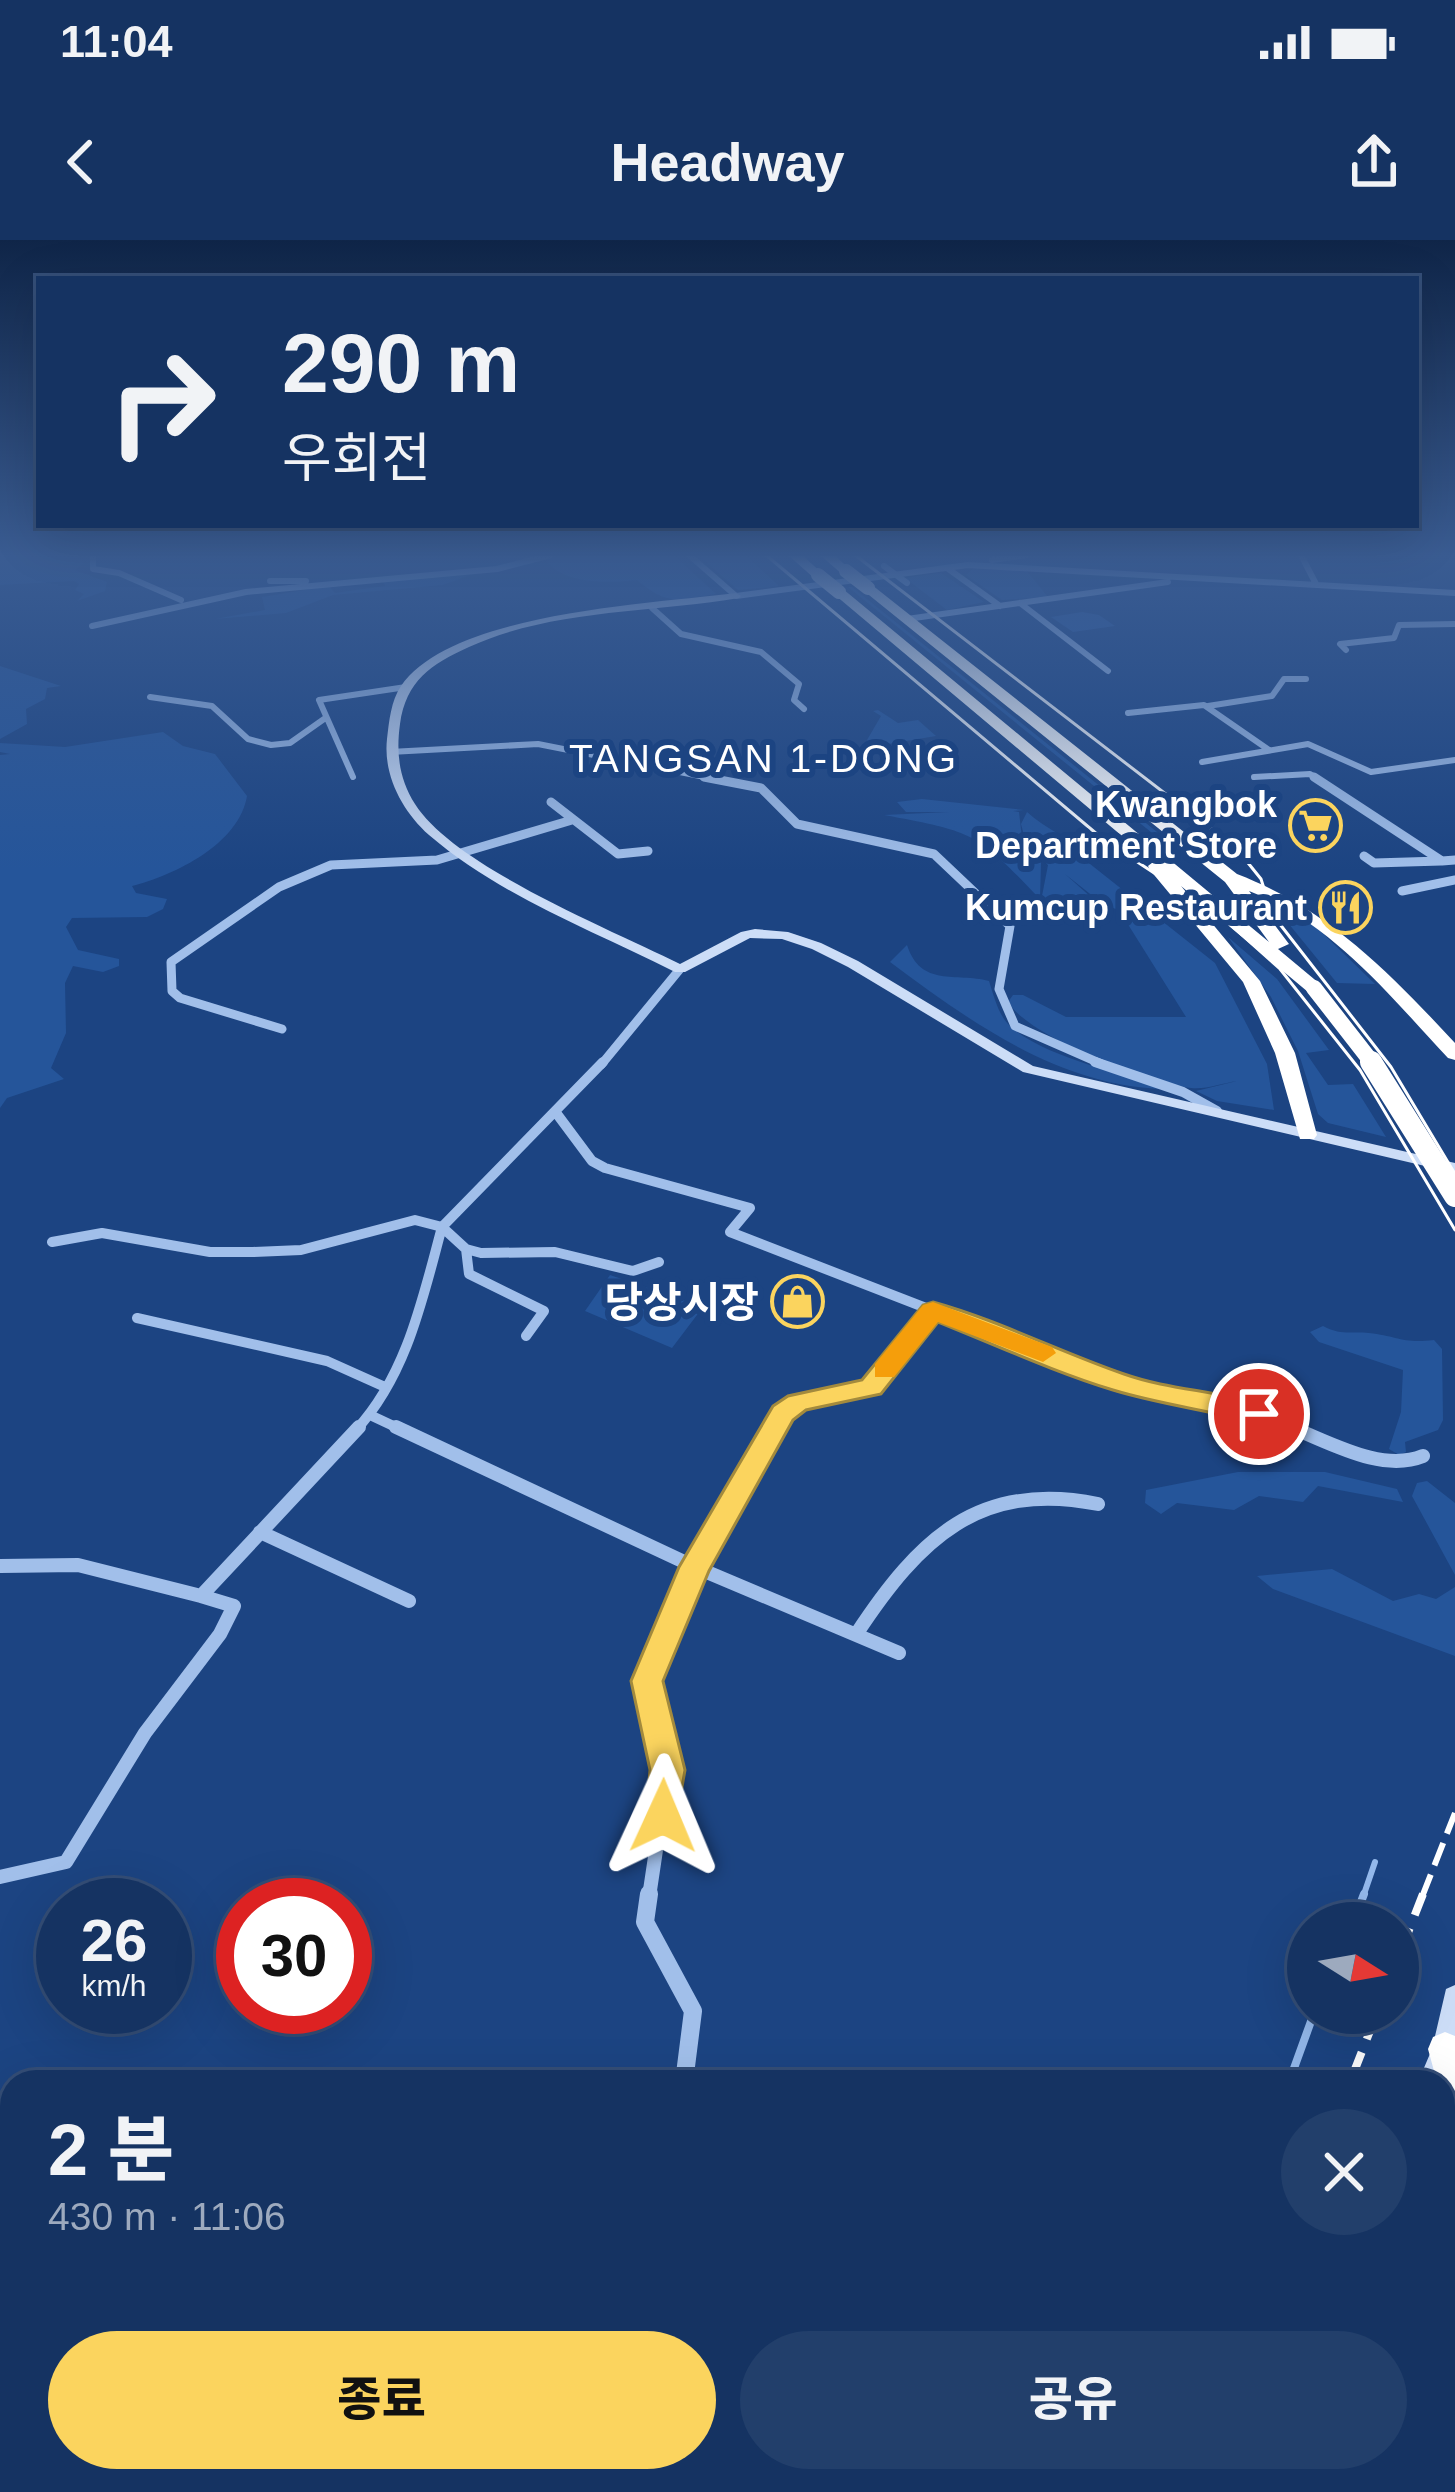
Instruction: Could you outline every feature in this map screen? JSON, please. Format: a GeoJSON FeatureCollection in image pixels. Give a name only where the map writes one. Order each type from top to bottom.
{"type":"FeatureCollection","features":[{"type":"Feature","properties":{"kind":"highway"},"geometry":{"type":"LineString","coordinates":[[922,660],[1314,988]]}},
{"type":"Feature","properties":{"kind":"highway"},"geometry":{"type":"LineString","coordinates":[[957,660],[1231,878],[1376,1068],[1455,1196]]}},
{"type":"Feature","properties":{"kind":"highway"},"geometry":{"type":"LineString","coordinates":[[1144,843],[1166,881],[1193,907],[1251,981],[1285,1053],[1307,1135]]}},
{"type":"Feature","properties":{"kind":"highway"},"geometry":{"type":"LineString","coordinates":[[1231,878],[1291,901],[1342,939],[1455,1054]]}},
{"type":"Feature","properties":{"kind":"highway"},"geometry":{"type":"LineString","coordinates":[[1445,2049],[1451,2070]]}},
{"type":"Feature","properties":{"kind":"street"},"geometry":{"type":"LineString","coordinates":[[434,660],[406,687],[390,752],[415,813],[460,852],[680,969]]}},
{"type":"Feature","properties":{"kind":"street"},"geometry":{"type":"LineString","coordinates":[[774,660],[799,685],[793,696],[804,709]]}},
{"type":"Feature","properties":{"kind":"street"},"geometry":{"type":"LineString","coordinates":[[1094,660],[1108,671]]}},
{"type":"Feature","properties":{"kind":"street"},"geometry":{"type":"LineString","coordinates":[[1128,712],[1272,696],[1284,679],[1306,679]]}},
{"type":"Feature","properties":{"kind":"street"},"geometry":{"type":"LineString","coordinates":[[353,777],[319,700],[406,687]]}},
{"type":"Feature","properties":{"kind":"street"},"geometry":{"type":"LineString","coordinates":[[150,697],[212,706],[248,739],[271,745],[297,739],[324,718]]}},
{"type":"Feature","properties":{"kind":"street"},"geometry":{"type":"LineString","coordinates":[[1207,706],[1269,750]]}},
{"type":"Feature","properties":{"kind":"street"},"geometry":{"type":"LineString","coordinates":[[390,752],[514,742],[564,748],[761,788],[797,824],[934,854],[1010,926],[999,989],[1015,1026],[1080,1057],[1184,1092],[1216,1112]]}},
{"type":"Feature","properties":{"kind":"street"},"geometry":{"type":"LineString","coordinates":[[1202,762],[1316,745],[1372,772],[1455,760]]}},
{"type":"Feature","properties":{"kind":"street"},"geometry":{"type":"LineString","coordinates":[[1254,777],[1310,774],[1442,861]]}},
{"type":"Feature","properties":{"kind":"street"},"geometry":{"type":"LineString","coordinates":[[551,802],[618,854],[648,851]]}},
{"type":"Feature","properties":{"kind":"street"},"geometry":{"type":"LineString","coordinates":[[282,1029],[179,998],[172,991],[171,962],[279,887],[331,866],[436,860],[572,820]]}},
{"type":"Feature","properties":{"kind":"street"},"geometry":{"type":"LineString","coordinates":[[1364,856],[1374,863],[1455,860]]}},
{"type":"Feature","properties":{"kind":"street"},"geometry":{"type":"LineString","coordinates":[[1402,891],[1455,880]]}},
{"type":"Feature","properties":{"kind":"street"},"geometry":{"type":"LineString","coordinates":[[201,1596],[370,1415],[412,1336],[442,1227],[557,1114],[680,969],[741,937],[769,933],[884,979],[971,1041],[1028,1069],[1455,1168]]}},
{"type":"Feature","properties":{"kind":"street"},"geometry":{"type":"LineString","coordinates":[[557,1114],[592,1161],[652,1184],[751,1208],[730,1232],[1117,1382],[1175,1398],[1221,1400],[1362,1456],[1395,1462],[1423,1456]]}},
{"type":"Feature","properties":{"kind":"street"},"geometry":{"type":"LineString","coordinates":[[52,1242],[102,1233],[137,1234],[210,1252],[301,1250],[415,1220],[442,1227],[466,1249],[555,1252],[633,1271],[659,1262]]}},
{"type":"Feature","properties":{"kind":"street"},"geometry":{"type":"LineString","coordinates":[[466,1249],[469,1274],[544,1311],[526,1336]]}},
{"type":"Feature","properties":{"kind":"street"},"geometry":{"type":"LineString","coordinates":[[686,2070],[693,2012],[645,1922],[668,1770],[647,1681],[695,1567],[733,1508],[744,1476],[783,1413],[798,1402],[871,1387],[933,1311]]}},
{"type":"Feature","properties":{"kind":"street"},"geometry":{"type":"LineString","coordinates":[[137,1318],[327,1361],[385,1387]]}},
{"type":"Feature","properties":{"kind":"street"},"geometry":{"type":"LineString","coordinates":[[370,1415],[695,1567],[899,1653]]}},
{"type":"Feature","properties":{"kind":"street"},"geometry":{"type":"LineString","coordinates":[[857,1633],[881,1594],[946,1527],[1038,1491],[1098,1504]]}},
{"type":"Feature","properties":{"kind":"street"},"geometry":{"type":"LineString","coordinates":[[260,1532],[409,1601]]}},
{"type":"Feature","properties":{"kind":"street"},"geometry":{"type":"LineString","coordinates":[[0,1566],[52,1559],[95,1564],[233,1606],[220,1634],[145,1732],[66,1862],[0,1877]]}},
{"type":"Feature","properties":{"kind":"street"},"geometry":{"type":"LineString","coordinates":[[1436,2070],[1455,1997]]}},
{"type":"Feature","properties":{"kind":"shaded area"},"geometry":{"type":"Polygon","coordinates":[[[938,660],[1167,840],[1162,841],[938,660]]]}},
{"type":"Feature","properties":{"kind":"shaded area"},"geometry":{"type":"Polygon","coordinates":[[[0,666],[61,686],[47,688],[45,699],[26,709],[27,724],[0,739],[0,666]]]}},
{"type":"Feature","properties":{"kind":"shaded area"},"geometry":{"type":"Polygon","coordinates":[[[873,711],[898,723],[918,720],[936,736],[876,746],[867,740],[881,716],[873,711]]]}},
{"type":"Feature","properties":{"kind":"shaded area"},"geometry":{"type":"Polygon","coordinates":[[[163,732],[183,746],[215,754],[247,796],[242,813],[203,855],[132,886],[136,893],[167,899],[163,909],[147,917],[72,918],[66,927],[78,950],[119,959],[119,966],[103,972],[73,966],[65,983],[66,1033],[51,1068],[64,1079],[7,1098],[0,1108],[0,755],[10,754],[0,752],[0,743],[65,747],[163,732]]]}},
{"type":"Feature","properties":{"kind":"shaded area"},"geometry":{"type":"Polygon","coordinates":[[[922,799],[1024,810],[1013,811],[1019,812],[1023,847],[1041,863],[1040,899],[972,838],[884,815],[949,812],[906,812],[897,802],[922,799]]]}},
{"type":"Feature","properties":{"kind":"shaded area"},"geometry":{"type":"Polygon","coordinates":[[[1027,812],[1078,847],[1085,853],[1080,856],[1215,963],[1267,1064],[1274,1110],[1217,1101],[1196,1091],[1237,1081],[1191,1088],[1092,1056],[1040,1030],[1008,1002],[1013,995],[1023,995],[1066,1017],[1186,1017],[1119,910],[1104,905],[1065,874],[1101,906],[1056,917],[1041,901],[1048,865],[1027,847],[1021,824],[1027,812]]]}},
{"type":"Feature","properties":{"kind":"shaded area"},"geometry":{"type":"Polygon","coordinates":[[[1305,916],[1375,984],[1337,983],[1284,918],[1305,916]]]}},
{"type":"Feature","properties":{"kind":"shaded area"},"geometry":{"type":"Polygon","coordinates":[[[1228,937],[1277,979],[1329,1050],[1306,1053],[1328,1085],[1353,1084],[1386,1137],[1328,1123],[1318,1114],[1298,1051],[1271,997],[1228,937]]]}},
{"type":"Feature","properties":{"kind":"shaded area"},"geometry":{"type":"Polygon","coordinates":[[[907,945],[913,959],[930,973],[989,981],[1005,1021],[1042,1047],[1171,1089],[1093,1078],[986,1029],[890,962],[907,945]]]}},
{"type":"Feature","properties":{"kind":"shaded area"},"geometry":{"type":"Polygon","coordinates":[[[610,1275],[690,1302],[700,1311],[672,1348],[585,1311],[610,1275]]]}},
{"type":"Feature","properties":{"kind":"shaded area"},"geometry":{"type":"Polygon","coordinates":[[[1323,1326],[1341,1332],[1434,1340],[1442,1349],[1443,1420],[1438,1430],[1405,1442],[1406,1452],[1399,1455],[1389,1449],[1401,1412],[1403,1370],[1319,1342],[1310,1332],[1323,1326]]]}},
{"type":"Feature","properties":{"kind":"shaded area"},"geometry":{"type":"Polygon","coordinates":[[[1238,1472],[1325,1472],[1397,1489],[1403,1502],[1318,1486],[1303,1502],[1259,1496],[1234,1510],[1177,1503],[1161,1514],[1145,1503],[1146,1490],[1238,1472]]]}},
{"type":"Feature","properties":{"kind":"shaded area"},"geometry":{"type":"Polygon","coordinates":[[[1427,1481],[1455,1503],[1455,1575],[1412,1496],[1417,1483],[1427,1481]]]}},
{"type":"Feature","properties":{"kind":"shaded area"},"geometry":{"type":"Polygon","coordinates":[[[1332,1569],[1393,1601],[1419,1594],[1436,1599],[1455,1587],[1455,1656],[1273,1589],[1257,1576],[1332,1569]]]}},
{"type":"Feature","properties":{"kind":"waterway"},"geometry":{"type":"LineString","coordinates":[[1363,1897],[1375,1862]]}},
{"type":"Feature","properties":{"kind":"waterway"},"geometry":{"type":"LineString","coordinates":[[1361,1902],[1364,1894]]}},
{"type":"Feature","properties":{"kind":"waterway"},"geometry":{"type":"LineString","coordinates":[[1293,2070],[1306,2034]]}},
{"type":"Feature","properties":{"kind":"tram line"},"geometry":{"type":"LineString","coordinates":[[891,660],[1104,840],[1224,919],[1280,969],[1360,1070],[1455,1230]]}},
{"type":"Feature","properties":{"kind":"tram line"},"geometry":{"type":"LineString","coordinates":[[992,660],[1236,848],[1261,879],[1272,914],[1391,1067],[1455,1174]]}},
{"type":"Feature","properties":{"kind":"railway"},"geometry":{"type":"LineString","coordinates":[[1422,1897],[1455,1813]]}},
{"type":"Feature","properties":{"kind":"railway"},"geometry":{"type":"LineString","coordinates":[[1419,1904],[1423,1894]]}},
{"type":"Feature","properties":{"kind":"railway"},"geometry":{"type":"LineString","coordinates":[[1355,2070],[1369,2034]]}},
{"type":"Feature","properties":{"kind":"slow traffic"},"geometry":{"type":"LineString","coordinates":[[884,1371],[933,1311],[1043,1353]]}},
{"type":"Feature","properties":{"kind":"place","name":"Kwangbok Department Store"},"geometry":{"type":"Point","coordinates":[1316,825]}},
{"type":"Feature","properties":{"kind":"place","name":"Kumcup Restaurant"},"geometry":{"type":"Point","coordinates":[1346,907]}},
{"type":"Feature","properties":{"kind":"place","name":"당상시장"},"geometry":{"type":"Point","coordinates":[798,1302]}},
{"type":"Feature","properties":{"kind":"district","name":"TANGSAN 1-DONG"},"geometry":{"type":"Point","coordinates":[764,758]}},
{"type":"Feature","properties":{"kind":"route"},"geometry":{"type":"LineString","coordinates":[[663,1816],[668,1770],[647,1681],[695,1567],[733,1508],[744,1476],[783,1413],[798,1402],[871,1387],[933,1311],[1117,1382],[1175,1398],[1221,1400],[1259,1414]]}}]}
